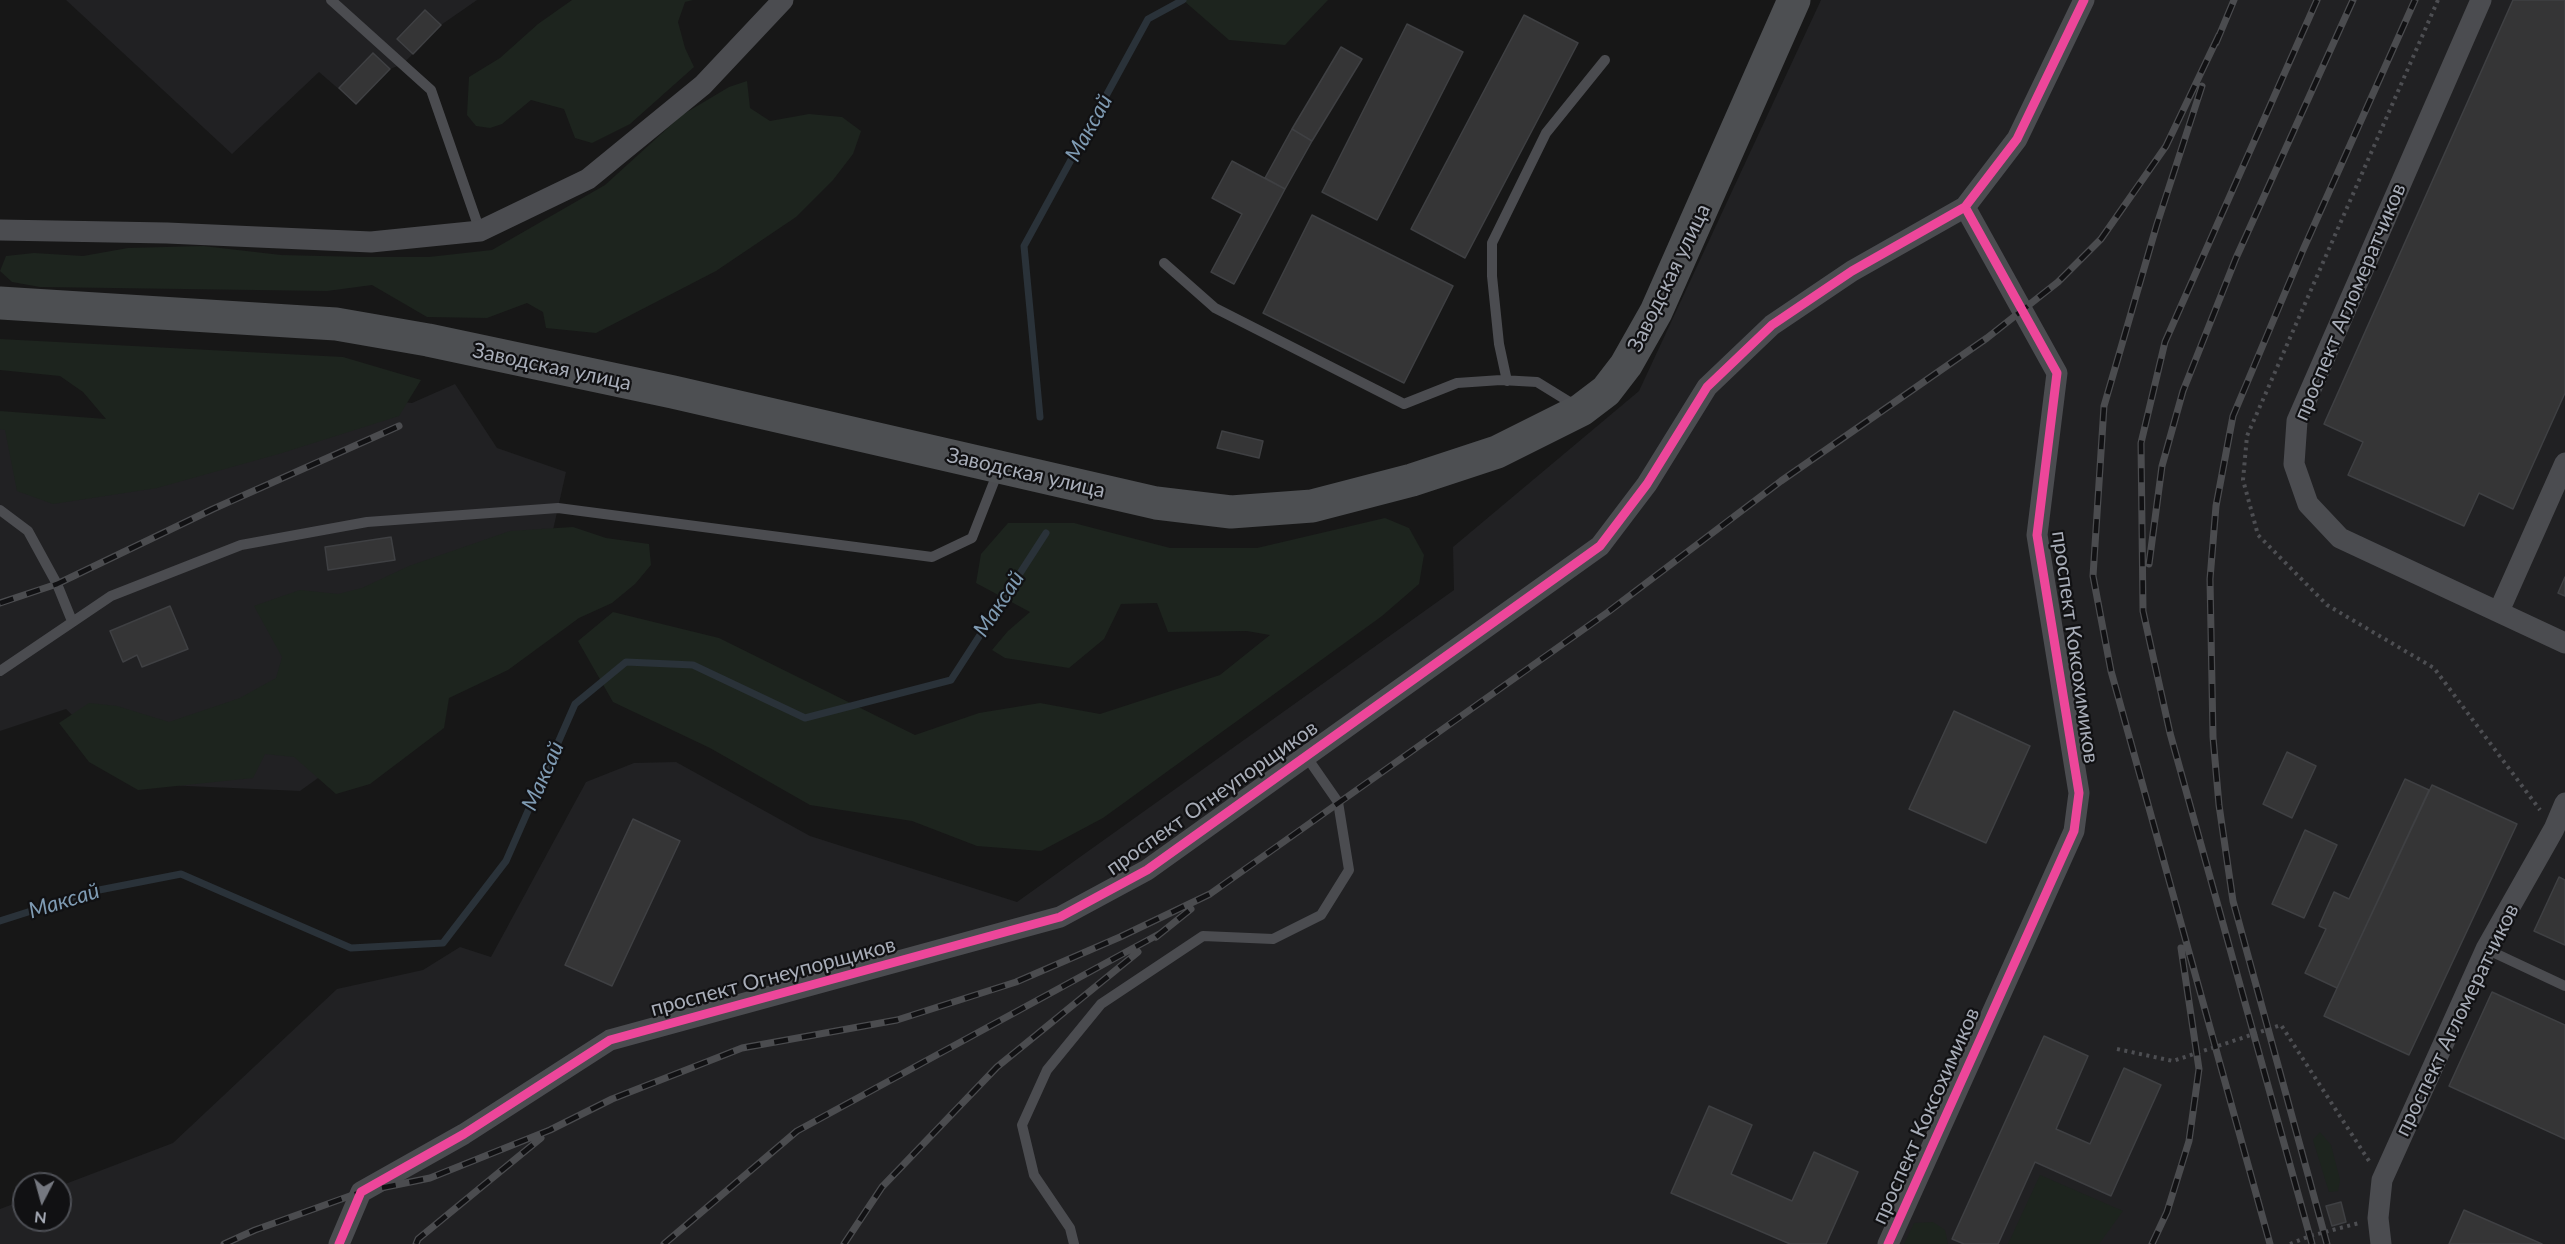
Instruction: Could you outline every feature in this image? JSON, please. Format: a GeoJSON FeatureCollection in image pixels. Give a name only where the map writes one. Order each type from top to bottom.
{"type":"FeatureCollection","features":[{"type":"Feature","properties":{"kind":"main road","name":"Заводская улица"},"geometry":{"type":"LineString","coordinates":[[0,303],[336,324],[428,340],[673,392],[1156,503],[1231,512],[1312,506],[1412,480],[1497,452],[1581,410],[1606,391],[1626,365],[1656,312],[1794,0]]}},
{"type":"Feature","properties":{"kind":"street"},"geometry":{"type":"LineString","coordinates":[[0,230],[167,232],[371,242],[480,231],[588,179],[703,85],[783,0]]}},
{"type":"Feature","properties":{"kind":"street"},"geometry":{"type":"LineString","coordinates":[[1965,207],[2018,139],[2084,0]]}},
{"type":"Feature","properties":{"kind":"street","name":"проспект Агломератчиков"},"geometry":{"type":"LineString","coordinates":[[2481,0],[2297,421],[2294,464],[2308,504],[2340,538],[2565,643]]}},
{"type":"Feature","properties":{"kind":"street","name":"проспект Огнеупорщиков"},"geometry":{"type":"LineString","coordinates":[[339,1244],[361,1192],[464,1134],[610,1040],[1060,917],[1147,870],[1600,546],[1647,484],[1707,387],[1772,325],[1852,271],[1965,207]]}},
{"type":"Feature","properties":{"kind":"street","name":"проспект Коксохимиков"},"geometry":{"type":"LineString","coordinates":[[1888,1244],[2074,831],[2079,793],[2037,535],[2057,373],[1965,207]]}},
{"type":"Feature","properties":{"kind":"street"},"geometry":{"type":"LineString","coordinates":[[2499,611],[2565,463]]}},
{"type":"Feature","properties":{"kind":"street","name":"проспект Агломератчиков"},"geometry":{"type":"LineString","coordinates":[[2381,1244],[2378,1218],[2382,1180],[2486,949],[2560,833],[2565,803]]}},
{"type":"Feature","properties":{"kind":"lane"},"geometry":{"type":"LineString","coordinates":[[331,0],[431,90],[480,231]]}},
{"type":"Feature","properties":{"kind":"lane"},"geometry":{"type":"LineString","coordinates":[[1507,381],[1498,332],[1492,276],[1492,243],[1546,134],[1605,60]]}},
{"type":"Feature","properties":{"kind":"lane"},"geometry":{"type":"LineString","coordinates":[[1164,263],[1215,308],[1404,404],[1457,383],[1537,382],[1581,410]]}},
{"type":"Feature","properties":{"kind":"lane"},"geometry":{"type":"LineString","coordinates":[[0,671],[111,596],[241,545],[367,522],[558,508],[932,557],[972,538],[1001,466]]}},
{"type":"Feature","properties":{"kind":"lane"},"geometry":{"type":"LineString","coordinates":[[0,510],[28,531],[57,584],[72,621]]}},
{"type":"Feature","properties":{"kind":"lane"},"geometry":{"type":"LineString","coordinates":[[1074,1244],[1070,1228],[1034,1175],[1022,1125],[1047,1070],[1101,1004],[1203,936],[1273,939],[1321,915],[1349,870],[1338,802],[1306,756]]}},
{"type":"Feature","properties":{"kind":"lane"},"geometry":{"type":"LineString","coordinates":[[2486,949],[2565,986]]}},
{"type":"Feature","properties":{"kind":"path"},"geometry":{"type":"LineString","coordinates":[[2438,0],[2247,436],[2243,480],[2258,536],[2327,605],[2434,668],[2560,833]]}},
{"type":"Feature","properties":{"kind":"path"},"geometry":{"type":"LineString","coordinates":[[2117,1049],[2173,1061],[2281,1025],[2382,1180]]}},
{"type":"Feature","properties":{"kind":"path"},"geometry":{"type":"LineString","coordinates":[[2290,1244],[2310,1236],[2378,1218]]}},
{"type":"Feature","properties":{"kind":"shaded area"},"geometry":{"type":"Polygon","coordinates":[[[66,0],[477,0],[441,25],[403,64],[390,69],[356,104],[319,72],[232,154],[66,0]]]}},
{"type":"Feature","properties":{"kind":"shaded area"},"geometry":{"type":"Polygon","coordinates":[[[572,0],[693,0],[685,2],[678,22],[685,48],[694,67],[630,124],[592,143],[575,138],[564,109],[531,100],[502,124],[490,128],[476,126],[467,115],[469,77],[500,58],[538,24],[572,0]]]}},
{"type":"Feature","properties":{"kind":"shaded area"},"geometry":{"type":"Polygon","coordinates":[[[1183,0],[1328,0],[1285,45],[1229,40],[1183,0]]]}},
{"type":"Feature","properties":{"kind":"shaded area"},"geometry":{"type":"Polygon","coordinates":[[[1821,0],[2565,0],[2565,1244],[0,1244],[0,1209],[12,1204],[12,1232],[72,1232],[72,1181],[173,1143],[337,989],[423,970],[460,947],[491,957],[586,782],[634,763],[676,762],[810,836],[1017,902],[1454,590],[1453,547],[1639,391],[1821,0]]]}},
{"type":"Feature","properties":{"kind":"shaded area"},"geometry":{"type":"Polygon","coordinates":[[[747,81],[750,108],[770,121],[809,114],[842,117],[861,131],[853,154],[833,180],[796,217],[716,271],[596,333],[546,328],[543,312],[527,303],[487,318],[427,317],[372,285],[327,291],[40,287],[12,282],[0,271],[6,256],[34,253],[83,256],[128,248],[203,246],[281,255],[362,257],[429,257],[492,250],[605,185],[682,115],[729,87],[747,81]]]}},
{"type":"Feature","properties":{"kind":"shaded area"},"geometry":{"type":"Polygon","coordinates":[[[0,339],[343,357],[421,380],[399,416],[282,453],[157,488],[53,504],[17,491],[5,430],[0,429],[0,411],[106,419],[83,392],[60,376],[0,370],[0,339]]]}},
{"type":"Feature","properties":{"kind":"shaded area"},"geometry":{"type":"Polygon","coordinates":[[[455,384],[497,448],[566,472],[532,624],[300,791],[142,784],[66,709],[0,731],[0,417],[180,426],[374,399],[412,403],[455,384]]]}},
{"type":"Feature","properties":{"kind":"shaded area"},"geometry":{"type":"Polygon","coordinates":[[[1385,518],[1409,528],[1424,555],[1419,584],[1382,616],[1103,818],[1041,851],[977,846],[912,821],[810,805],[710,748],[613,702],[578,641],[613,612],[719,638],[915,735],[979,713],[1040,703],[1100,714],[1220,675],[1270,635],[1247,631],[1168,632],[1157,603],[1121,604],[1104,639],[1069,668],[1005,658],[992,650],[1008,631],[1030,612],[976,583],[981,554],[1008,523],[1074,523],[1170,548],[1257,548],[1385,518]]]}},
{"type":"Feature","properties":{"kind":"shaded area"},"geometry":{"type":"Polygon","coordinates":[[[573,527],[606,538],[649,544],[651,565],[635,584],[612,603],[579,618],[508,670],[449,698],[444,728],[370,784],[336,794],[294,757],[265,754],[253,778],[138,790],[89,762],[59,723],[89,703],[117,706],[169,722],[240,698],[276,678],[282,657],[254,606],[300,590],[338,594],[362,588],[409,566],[510,531],[573,527]]]}},
{"type":"Feature","properties":{"kind":"shaded area"},"geometry":{"type":"Polygon","coordinates":[[[2320,1132],[2331,1145],[2340,1180],[2338,1191],[2329,1192],[2313,1140],[2320,1132]]]}},
{"type":"Feature","properties":{"kind":"shaded area"},"geometry":{"type":"Polygon","coordinates":[[[2040,1175],[2123,1211],[2099,1244],[2008,1244],[2040,1175]]]}},
{"type":"Feature","properties":{"kind":"shaded area"},"geometry":{"type":"Polygon","coordinates":[[[1933,1222],[1945,1230],[1948,1244],[1904,1244],[1914,1223],[1933,1222]]]}},
{"type":"Feature","properties":{"kind":"building"},"geometry":{"type":"Polygon","coordinates":[[[2513,0],[2565,0],[2565,393],[2513,509],[2479,493],[2464,526],[2348,475],[2363,442],[2324,424],[2513,0]]]}},
{"type":"Feature","properties":{"kind":"building"},"geometry":{"type":"Polygon","coordinates":[[[425,10],[441,25],[413,54],[397,39],[425,10]]]}},
{"type":"Feature","properties":{"kind":"building"},"geometry":{"type":"Polygon","coordinates":[[[1524,15],[1578,43],[1465,258],[1411,229],[1524,15]]]}},
{"type":"Feature","properties":{"kind":"building"},"geometry":{"type":"Polygon","coordinates":[[[1407,24],[1463,52],[1377,220],[1322,192],[1407,24]]]}},
{"type":"Feature","properties":{"kind":"building"},"geometry":{"type":"Polygon","coordinates":[[[1341,47],[1362,59],[1312,141],[1292,129],[1341,47]]]}},
{"type":"Feature","properties":{"kind":"building"},"geometry":{"type":"Polygon","coordinates":[[[373,53],[390,69],[356,104],[339,88],[373,53]]]}},
{"type":"Feature","properties":{"kind":"building"},"geometry":{"type":"Polygon","coordinates":[[[1292,129],[1312,141],[1285,189],[1265,178],[1292,129]]]}},
{"type":"Feature","properties":{"kind":"building"},"geometry":{"type":"Polygon","coordinates":[[[1232,161],[1285,189],[1234,284],[1211,272],[1242,214],[1212,198],[1232,161]]]}},
{"type":"Feature","properties":{"kind":"building"},"geometry":{"type":"Polygon","coordinates":[[[1312,215],[1453,286],[1404,383],[1263,313],[1312,215]]]}},
{"type":"Feature","properties":{"kind":"building"},"geometry":{"type":"Polygon","coordinates":[[[1222,431],[1263,441],[1259,458],[1217,448],[1222,431]]]}},
{"type":"Feature","properties":{"kind":"building"},"geometry":{"type":"Polygon","coordinates":[[[391,537],[395,560],[328,570],[325,547],[391,537]]]}},
{"type":"Feature","properties":{"kind":"building"},"geometry":{"type":"Polygon","coordinates":[[[2565,577],[2565,596],[2558,593],[2565,577]]]}},
{"type":"Feature","properties":{"kind":"building"},"geometry":{"type":"Polygon","coordinates":[[[170,606],[188,649],[142,667],[137,655],[123,662],[110,631],[170,606]]]}},
{"type":"Feature","properties":{"kind":"building"},"geometry":{"type":"Polygon","coordinates":[[[1954,711],[2030,746],[1986,843],[1909,809],[1954,711]]]}},
{"type":"Feature","properties":{"kind":"building"},"geometry":{"type":"Polygon","coordinates":[[[2287,752],[2316,766],[2292,818],[2263,804],[2287,752]]]}},
{"type":"Feature","properties":{"kind":"building"},"geometry":{"type":"Polygon","coordinates":[[[2405,779],[2429,790],[2337,988],[2305,973],[2326,929],[2319,926],[2334,892],[2349,899],[2405,779]]]}},
{"type":"Feature","properties":{"kind":"building"},"geometry":{"type":"Polygon","coordinates":[[[2432,785],[2517,824],[2409,1055],[2324,1016],[2432,785]]]}},
{"type":"Feature","properties":{"kind":"building"},"geometry":{"type":"Polygon","coordinates":[[[633,819],[680,841],[612,986],[565,965],[633,819]]]}},
{"type":"Feature","properties":{"kind":"building"},"geometry":{"type":"Polygon","coordinates":[[[2305,830],[2337,845],[2304,918],[2272,904],[2305,830]]]}},
{"type":"Feature","properties":{"kind":"building"},"geometry":{"type":"Polygon","coordinates":[[[2559,877],[2565,880],[2565,945],[2534,931],[2559,877]]]}},
{"type":"Feature","properties":{"kind":"building"},"geometry":{"type":"Polygon","coordinates":[[[2492,992],[2565,1025],[2565,1139],[2449,1086],[2492,992]]]}},
{"type":"Feature","properties":{"kind":"building"},"geometry":{"type":"Polygon","coordinates":[[[2044,1036],[2088,1056],[2056,1129],[2090,1144],[2124,1068],[2161,1085],[2111,1196],[2035,1162],[1998,1244],[1964,1244],[1952,1239],[2044,1036]]]}},
{"type":"Feature","properties":{"kind":"building"},"geometry":{"type":"Polygon","coordinates":[[[1709,1106],[1752,1125],[1731,1174],[1792,1201],[1814,1152],[1858,1172],[1826,1244],[1790,1244],[1671,1193],[1709,1106]]]}},
{"type":"Feature","properties":{"kind":"building"},"geometry":{"type":"Polygon","coordinates":[[[2341,1202],[2346,1222],[2332,1226],[2326,1206],[2341,1202]]]}},
{"type":"Feature","properties":{"kind":"building"},"geometry":{"type":"Polygon","coordinates":[[[2464,1210],[2542,1244],[2449,1244],[2464,1210]]]}},
{"type":"Feature","properties":{"kind":"waterway","name":"Максай"},"geometry":{"type":"LineString","coordinates":[[1040,417],[1024,246],[1148,19],[1183,0]]}},
{"type":"Feature","properties":{"kind":"waterway","name":"Максай"},"geometry":{"type":"LineString","coordinates":[[0,921],[94,891],[181,874],[351,948],[443,943],[506,861],[575,704],[626,662],[693,665],[805,718],[951,680],[1046,533]]}},
{"type":"Feature","properties":{"kind":"railway"},"geometry":{"type":"LineString","coordinates":[[2216,43],[2234,0]]}},
{"type":"Feature","properties":{"kind":"railway"},"geometry":{"type":"LineString","coordinates":[[2312,1244],[2170,733],[2143,611],[2141,443],[2165,342],[2317,0]]}},
{"type":"Feature","properties":{"kind":"railway"},"geometry":{"type":"LineString","coordinates":[[2149,564],[2162,466],[2183,391],[2236,258],[2353,0]]}},
{"type":"Feature","properties":{"kind":"railway"},"geometry":{"type":"LineString","coordinates":[[2327,1244],[2233,901],[2219,805],[2213,737],[2210,579],[2216,506],[2233,416],[2303,250],[2415,0]]}},
{"type":"Feature","properties":{"kind":"railway"},"geometry":{"type":"LineString","coordinates":[[224,1244],[255,1230],[361,1192],[430,1178],[550,1130],[612,1099],[742,1048],[897,1020],[1016,982],[1120,937],[1210,894],[1608,612],[1781,481],[1987,338],[2058,282],[2101,239],[2166,146],[2219,35]]}},
{"type":"Feature","properties":{"kind":"railway"},"geometry":{"type":"LineString","coordinates":[[2202,86],[2157,224],[2104,406],[2093,576],[2111,671],[2270,1244]]}},
{"type":"Feature","properties":{"kind":"railway"},"geometry":{"type":"LineString","coordinates":[[0,603],[57,584],[213,509],[399,426]]}},
{"type":"Feature","properties":{"kind":"railway"},"geometry":{"type":"LineString","coordinates":[[1156,937],[1191,909]]}},
{"type":"Feature","properties":{"kind":"railway"},"geometry":{"type":"LineString","coordinates":[[664,1244],[797,1131],[1161,933]]}},
{"type":"Feature","properties":{"kind":"railway"},"geometry":{"type":"LineString","coordinates":[[2152,1244],[2167,1212],[2189,1141],[2199,1069],[2181,948]]}},
{"type":"Feature","properties":{"kind":"railway"},"geometry":{"type":"LineString","coordinates":[[844,1244],[882,1187],[997,1067],[1138,952]]}},
{"type":"Feature","properties":{"kind":"railway"},"geometry":{"type":"LineString","coordinates":[[416,1244],[418,1239],[541,1138]]}},
{"type":"Feature","properties":{"kind":"cycle path"},"geometry":{"type":"LineString","coordinates":[[339,1244],[361,1192],[464,1134],[610,1040],[1060,917],[1147,870],[1600,546],[1647,484],[1707,387],[1772,325],[1852,271],[1965,207],[2017,139],[2084,0]]}},
{"type":"Feature","properties":{"kind":"cycle path"},"geometry":{"type":"LineString","coordinates":[[1888,1244],[2074,831],[2079,793],[2037,535],[2057,373],[1965,207]]}}]}
